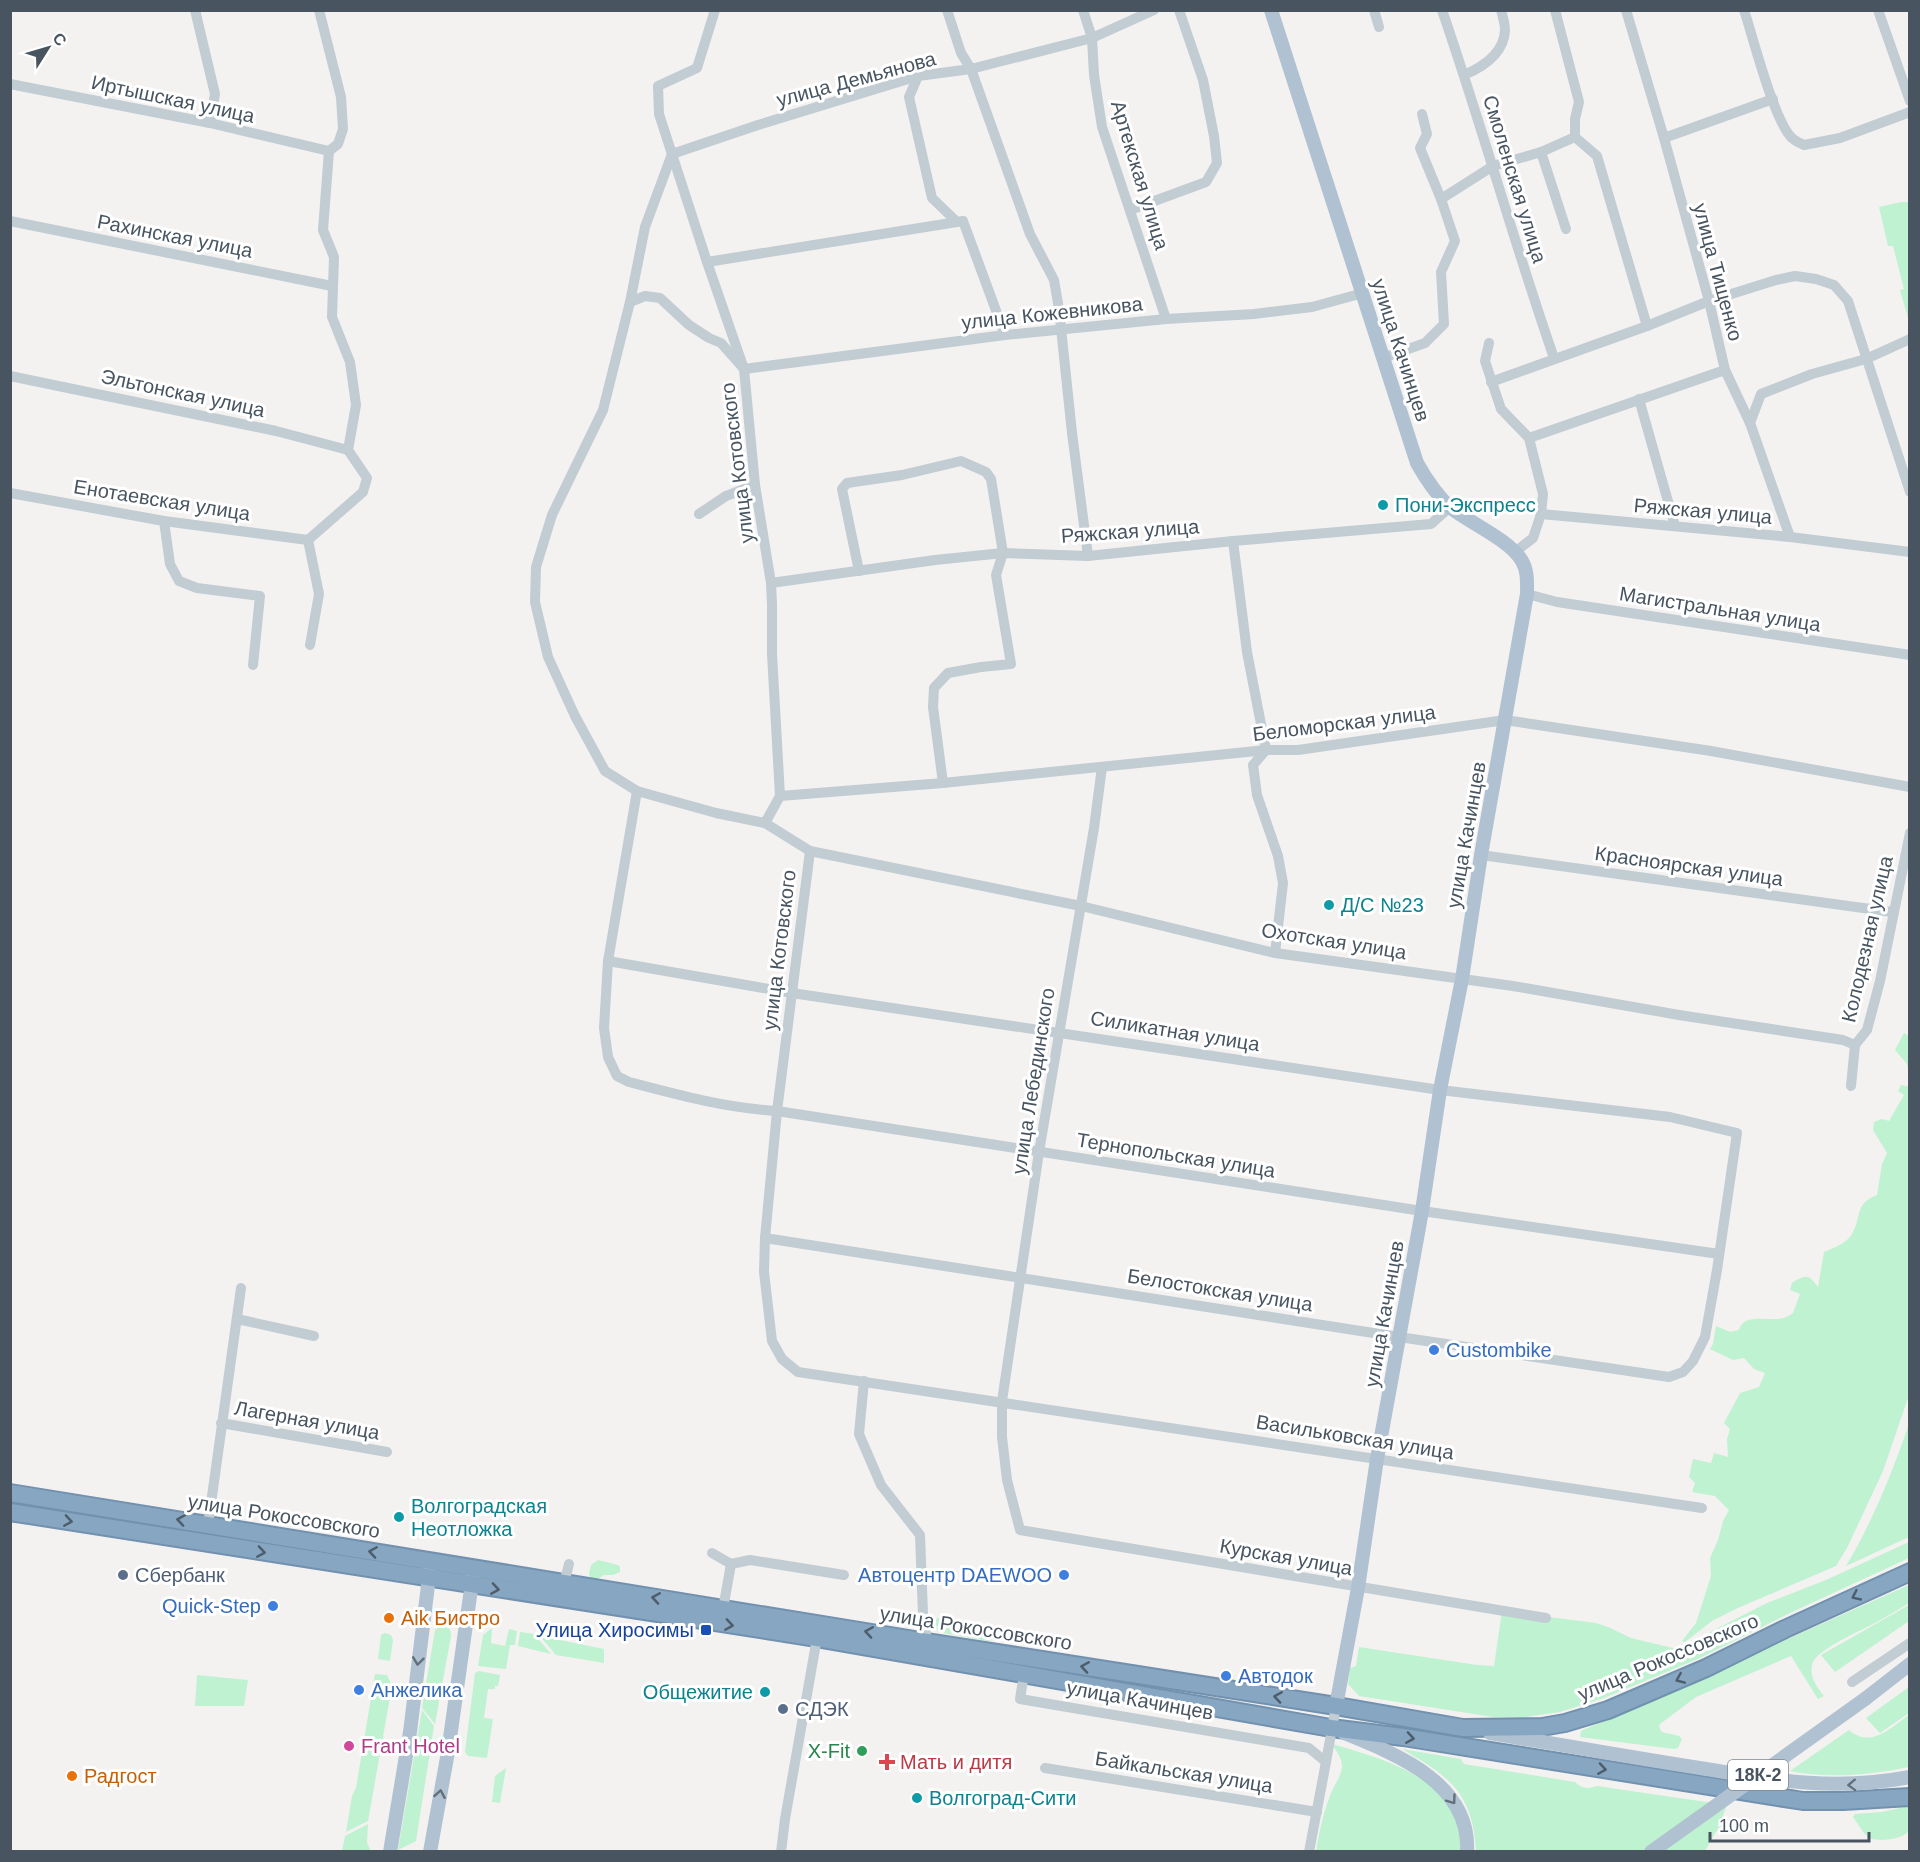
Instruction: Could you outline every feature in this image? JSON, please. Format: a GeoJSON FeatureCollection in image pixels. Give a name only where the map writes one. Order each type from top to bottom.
{"type":"FeatureCollection","features":[{"type":"Feature","properties":{"kind":"highway","name":"улица Рокоссовского"},"geometry":{"type":"LineString","coordinates":[[10,1493],[431,1561],[473,1577],[1331,1728],[1803,1801],[1843,1802],[1910,1797]]}},
{"type":"Feature","properties":{"kind":"highway","name":"улица Рокоссовского"},"geometry":{"type":"LineString","coordinates":[[10,1512],[429,1578],[473,1577],[564,1583],[1463,1728],[1542,1727],[1565,1723],[1608,1710],[1706,1668],[1910,1572]]}},
{"type":"Feature","properties":{"kind":"main road","name":"улица Качинцев"},"geometry":{"type":"LineString","coordinates":[[1271,10],[1417,463],[1430,486],[1450,507],[1515,552],[1523,562],[1527,578],[1527,594],[1481,855],[1462,979],[1440,1090],[1422,1211],[1377,1459],[1358,1588],[1336,1706]]}},
{"type":"Feature","properties":{"kind":"main road"},"geometry":{"type":"LineString","coordinates":[[390,1851],[410,1732],[431,1561]]}},
{"type":"Feature","properties":{"kind":"main road"},"geometry":{"type":"LineString","coordinates":[[430,1851],[448,1752],[473,1577]]}},
{"type":"Feature","properties":{"kind":"main road"},"geometry":{"type":"LineString","coordinates":[[1866,1699],[1910,1664]]}},
{"type":"Feature","properties":{"kind":"main road"},"geometry":{"type":"LineString","coordinates":[[1866,1699],[1910,1671]]}},
{"type":"Feature","properties":{"kind":"main road","name":"18К-2"},"geometry":{"type":"LineString","coordinates":[[1651,1851],[1866,1699]]}},
{"type":"Feature","properties":{"kind":"main road"},"geometry":{"type":"LineString","coordinates":[[1331,1728],[1401,1759],[1440,1785],[1452,1799],[1462,1818],[1467,1837],[1467,1851]]}},
{"type":"Feature","properties":{"kind":"main road"},"geometry":{"type":"LineString","coordinates":[[1463,1728],[1798,1784],[1856,1785],[1910,1777]]}},
{"type":"Feature","properties":{"kind":"street"},"geometry":{"type":"LineString","coordinates":[[195,10],[215,94],[210,123]]}},
{"type":"Feature","properties":{"kind":"street"},"geometry":{"type":"LineString","coordinates":[[310,645],[319,594],[308,540],[363,492],[367,478],[348,450],[356,405],[350,362],[333,317],[334,257],[323,230],[328,151],[338,144],[343,129],[341,97],[319,10]]}},
{"type":"Feature","properties":{"kind":"street","name":"улица Котовского"},"geometry":{"type":"LineString","coordinates":[[715,10],[697,68],[658,86],[659,114],[744,369],[755,485],[771,583],[772,654],[780,796]]}},
{"type":"Feature","properties":{"kind":"street"},"geometry":{"type":"LineString","coordinates":[[947,10],[962,53],[971,69],[1030,234],[1054,280],[1071,433],[1088,556]]}},
{"type":"Feature","properties":{"kind":"street","name":"Артекская улица"},"geometry":{"type":"LineString","coordinates":[[1083,10],[1092,38],[1094,75],[1102,127],[1166,319]]}},
{"type":"Feature","properties":{"kind":"street","name":"улица Демьянова"},"geometry":{"type":"LineString","coordinates":[[672,154],[918,76],[971,69],[1092,38],[1154,10]]}},
{"type":"Feature","properties":{"kind":"street"},"geometry":{"type":"LineString","coordinates":[[1130,210],[1206,182],[1217,163],[1203,80],[1179,10]]}},
{"type":"Feature","properties":{"kind":"street"},"geometry":{"type":"LineString","coordinates":[[1374,10],[1379,27]]}},
{"type":"Feature","properties":{"kind":"street","name":"Смоленская улица"},"geometry":{"type":"LineString","coordinates":[[1442,10],[1493,166],[1521,264],[1554,358]]}},
{"type":"Feature","properties":{"kind":"street"},"geometry":{"type":"LineString","coordinates":[[1464,75],[1485,64],[1503,42],[1505,28],[1501,10]]}},
{"type":"Feature","properties":{"kind":"street"},"geometry":{"type":"LineString","coordinates":[[1555,10],[1578,102],[1575,137],[1597,156],[1647,326]]}},
{"type":"Feature","properties":{"kind":"street","name":"улица Тищенко"},"geometry":{"type":"LineString","coordinates":[[1626,10],[1709,301],[1725,370],[1750,423],[1790,537]]}},
{"type":"Feature","properties":{"kind":"street"},"geometry":{"type":"LineString","coordinates":[[1744,10],[1773,99],[1792,139],[1804,145],[1839,138],[1910,112]]}},
{"type":"Feature","properties":{"kind":"street"},"geometry":{"type":"LineString","coordinates":[[1878,10],[1910,101]]}},
{"type":"Feature","properties":{"kind":"street"},"geometry":{"type":"LineString","coordinates":[[918,76],[909,97],[932,198],[957,222]]}},
{"type":"Feature","properties":{"kind":"street","name":"Иртышская улица"},"geometry":{"type":"LineString","coordinates":[[10,84],[210,123],[328,151]]}},
{"type":"Feature","properties":{"kind":"street"},"geometry":{"type":"LineString","coordinates":[[1664,138],[1773,99]]}},
{"type":"Feature","properties":{"kind":"street"},"geometry":{"type":"LineString","coordinates":[[1383,358],[1425,343],[1444,324],[1441,272],[1455,241],[1420,148],[1428,134],[1422,114]]}},
{"type":"Feature","properties":{"kind":"street"},"geometry":{"type":"LineString","coordinates":[[1441,199],[1493,166],[1541,152],[1575,137]]}},
{"type":"Feature","properties":{"kind":"street"},"geometry":{"type":"LineString","coordinates":[[1541,152],[1566,229]]}},
{"type":"Feature","properties":{"kind":"street"},"geometry":{"type":"LineString","coordinates":[[672,154],[645,227],[630,302],[603,410],[552,515],[536,567],[535,602],[548,657],[605,771],[637,791],[716,813],[765,823],[780,796]]}},
{"type":"Feature","properties":{"kind":"street","name":"Рахинская улица"},"geometry":{"type":"LineString","coordinates":[[10,221],[332,286]]}},
{"type":"Feature","properties":{"kind":"street"},"geometry":{"type":"LineString","coordinates":[[707,262],[963,222],[1005,335]]}},
{"type":"Feature","properties":{"kind":"street"},"geometry":{"type":"LineString","coordinates":[[1491,382],[1647,326],[1709,301],[1795,276],[1816,279],[1834,285],[1848,302],[1910,492]]}},
{"type":"Feature","properties":{"kind":"street","name":"улица Кожевникова"},"geometry":{"type":"LineString","coordinates":[[744,369],[1005,335],[1312,307],[1363,293]]}},
{"type":"Feature","properties":{"kind":"street"},"geometry":{"type":"LineString","coordinates":[[630,302],[645,296],[660,298],[689,325],[721,343],[744,369]]}},
{"type":"Feature","properties":{"kind":"street"},"geometry":{"type":"LineString","coordinates":[[1750,423],[1761,393],[1812,374],[1866,358],[1910,339]]}},
{"type":"Feature","properties":{"kind":"street"},"geometry":{"type":"LineString","coordinates":[[1489,343],[1485,361],[1500,409],[1529,438],[1543,494],[1541,514],[1533,538],[1515,552]]}},
{"type":"Feature","properties":{"kind":"street"},"geometry":{"type":"LineString","coordinates":[[1529,438],[1725,370]]}},
{"type":"Feature","properties":{"kind":"street","name":"Эльтонская улица"},"geometry":{"type":"LineString","coordinates":[[10,376],[276,431],[348,450]]}},
{"type":"Feature","properties":{"kind":"street"},"geometry":{"type":"LineString","coordinates":[[1639,399],[1674,526]]}},
{"type":"Feature","properties":{"kind":"street"},"geometry":{"type":"LineString","coordinates":[[859,571],[842,489],[847,483],[902,475],[961,461],[986,472],[991,479],[1003,553],[996,575],[1011,664],[948,674],[934,688],[933,707],[943,783]]}},
{"type":"Feature","properties":{"kind":"street"},"geometry":{"type":"LineString","coordinates":[[699,514],[726,496],[755,485]]}},
{"type":"Feature","properties":{"kind":"street","name":"Енотаевская улица"},"geometry":{"type":"LineString","coordinates":[[10,493],[164,521],[308,540]]}},
{"type":"Feature","properties":{"kind":"street","name":"Ряжская улица"},"geometry":{"type":"LineString","coordinates":[[771,583],[1003,553],[1088,556],[1431,524],[1450,507]]}},
{"type":"Feature","properties":{"kind":"street","name":"Ряжская улица"},"geometry":{"type":"LineString","coordinates":[[1541,514],[1790,537],[1910,552]]}},
{"type":"Feature","properties":{"kind":"street"},"geometry":{"type":"LineString","coordinates":[[164,521],[170,564],[179,581],[197,588],[260,596],[252,664]]}},
{"type":"Feature","properties":{"kind":"street"},"geometry":{"type":"LineString","coordinates":[[1233,541],[1247,652],[1266,750],[1253,765],[1257,795],[1278,856],[1283,883],[1275,953]]}},
{"type":"Feature","properties":{"kind":"street","name":"Магистральная улица"},"geometry":{"type":"LineString","coordinates":[[1527,594],[1557,602],[1910,655]]}},
{"type":"Feature","properties":{"kind":"street","name":"Беломорская улица"},"geometry":{"type":"LineString","coordinates":[[780,796],[943,783],[1266,750],[1298,750],[1505,720],[1712,752],[1910,787]]}},
{"type":"Feature","properties":{"kind":"street","name":"улица Лебединского"},"geometry":{"type":"LineString","coordinates":[[1002,1401],[1039,1152],[1094,828],[1102,767]]}},
{"type":"Feature","properties":{"kind":"street"},"geometry":{"type":"LineString","coordinates":[[608,961],[637,791]]}},
{"type":"Feature","properties":{"kind":"street","name":"улица Котовского"},"geometry":{"type":"LineString","coordinates":[[765,823],[810,851],[777,1111],[765,1238],[764,1272],[772,1341],[782,1359],[798,1372],[1002,1401]]}},
{"type":"Feature","properties":{"kind":"street","name":"Колодезная улица"},"geometry":{"type":"LineString","coordinates":[[1851,1086],[1855,1045],[1867,1030],[1880,981],[1892,912],[1910,833]]}},
{"type":"Feature","properties":{"kind":"street","name":"Охотская улица"},"geometry":{"type":"LineString","coordinates":[[810,851],[1081,906],[1275,953],[1513,986],[1679,1015],[1843,1040],[1855,1045]]}},
{"type":"Feature","properties":{"kind":"street","name":"Красноярская улица"},"geometry":{"type":"LineString","coordinates":[[1481,855],[1892,912]]}},
{"type":"Feature","properties":{"kind":"street","name":"Силикатная улица"},"geometry":{"type":"LineString","coordinates":[[608,961],[792,993],[1440,1090],[1670,1117],[1737,1133],[1719,1254]]}},
{"type":"Feature","properties":{"kind":"street","name":"Тернопольская улица"},"geometry":{"type":"LineString","coordinates":[[608,961],[604,1028],[608,1056],[617,1076],[629,1082],[707,1102],[754,1110],[777,1111],[1422,1211],[1719,1254]]}},
{"type":"Feature","properties":{"kind":"street","name":"Белостокская улица"},"geometry":{"type":"LineString","coordinates":[[765,1238],[1669,1377],[1683,1372],[1693,1361],[1706,1337],[1719,1254]]}},
{"type":"Feature","properties":{"kind":"street"},"geometry":{"type":"LineString","coordinates":[[208,1525],[241,1288]]}},
{"type":"Feature","properties":{"kind":"street"},"geometry":{"type":"LineString","coordinates":[[237,1319],[314,1336]]}},
{"type":"Feature","properties":{"kind":"street"},"geometry":{"type":"LineString","coordinates":[[864,1381],[859,1434],[881,1485],[920,1535],[923,1614],[927,1642]]}},
{"type":"Feature","properties":{"kind":"street","name":"Васильковская улица"},"geometry":{"type":"LineString","coordinates":[[1002,1401],[1702,1508]]}},
{"type":"Feature","properties":{"kind":"street","name":"Курская улица"},"geometry":{"type":"LineString","coordinates":[[1002,1401],[1002,1437],[1006,1480],[1020,1530],[1546,1618]]}},
{"type":"Feature","properties":{"kind":"street","name":"Лагерная улица"},"geometry":{"type":"LineString","coordinates":[[222,1423],[387,1452]]}},
{"type":"Feature","properties":{"kind":"street"},"geometry":{"type":"LineString","coordinates":[[712,1553],[731,1564],[750,1560],[844,1575]]}},
{"type":"Feature","properties":{"kind":"street"},"geometry":{"type":"LineString","coordinates":[[564,1583],[568,1564]]}},
{"type":"Feature","properties":{"kind":"street"},"geometry":{"type":"LineString","coordinates":[[723,1608],[731,1564]]}},
{"type":"Feature","properties":{"kind":"street"},"geometry":{"type":"LineString","coordinates":[[781,1851],[817,1638]]}},
{"type":"Feature","properties":{"kind":"street"},"geometry":{"type":"LineString","coordinates":[[1852,1682],[1910,1643]]}},
{"type":"Feature","properties":{"kind":"street","name":"улица Качинцев"},"geometry":{"type":"LineString","coordinates":[[1024,1674],[1020,1699],[1309,1748],[1326,1762]]}},
{"type":"Feature","properties":{"kind":"street","name":"улица Качинцев"},"geometry":{"type":"LineString","coordinates":[[1326,1762],[1336,1706]]}},
{"type":"Feature","properties":{"kind":"street"},"geometry":{"type":"LineString","coordinates":[[1309,1851],[1326,1762]]}},
{"type":"Feature","properties":{"kind":"street","name":"Байкальская улица"},"geometry":{"type":"LineString","coordinates":[[1045,1768],[1317,1812]]}},
{"type":"Feature","properties":{"kind":"green space"},"geometry":{"type":"Polygon","coordinates":[[[1909,202],[1909,321],[1900,290],[1904,289],[1893,246],[1888,246],[1879,207],[1909,202]]]}},
{"type":"Feature","properties":{"kind":"green space"},"geometry":{"type":"Polygon","coordinates":[[[1904,1033],[1909,1036],[1909,1073],[1907,1064],[1895,1050],[1904,1033]]]}},
{"type":"Feature","properties":{"kind":"green space"},"geometry":{"type":"Polygon","coordinates":[[[1901,1085],[1910,1087],[1909,1395],[1883,1471],[1847,1548],[1836,1566],[1740,1607],[1712,1621],[1685,1642],[1682,1641],[1696,1623],[1711,1576],[1710,1558],[1729,1510],[1715,1496],[1692,1492],[1695,1483],[1689,1477],[1693,1459],[1711,1463],[1714,1453],[1728,1457],[1727,1439],[1730,1429],[1724,1423],[1740,1393],[1759,1387],[1765,1373],[1754,1369],[1744,1358],[1733,1360],[1710,1349],[1716,1326],[1730,1332],[1739,1330],[1742,1324],[1751,1319],[1785,1318],[1793,1313],[1800,1294],[1790,1290],[1792,1283],[1807,1277],[1818,1287],[1824,1252],[1840,1245],[1850,1237],[1865,1202],[1877,1195],[1882,1164],[1887,1153],[1873,1130],[1874,1122],[1882,1119],[1889,1121],[1904,1095],[1898,1091],[1901,1085]]]}},
{"type":"Feature","properties":{"kind":"green space"},"geometry":{"type":"Polygon","coordinates":[[[1909,1424],[1909,1537],[1846,1566],[1881,1496],[1909,1424]]]}},
{"type":"Feature","properties":{"kind":"green space"},"geometry":{"type":"Polygon","coordinates":[[[1909,1542],[1909,1558],[1700,1658],[1604,1698],[1560,1712],[1525,1717],[1493,1717],[1359,1696],[1348,1684],[1350,1668],[1356,1666],[1359,1647],[1494,1666],[1502,1611],[1596,1623],[1631,1638],[1681,1650],[1695,1644],[1712,1631],[1767,1603],[1826,1580],[1909,1542]]]}},
{"type":"Feature","properties":{"kind":"green space"},"geometry":{"type":"Polygon","coordinates":[[[598,1560],[618,1565],[620,1572],[604,1575],[596,1580],[591,1579],[589,1574],[591,1565],[598,1560]]]}},
{"type":"Feature","properties":{"kind":"green space"},"geometry":{"type":"Polygon","coordinates":[[[1909,1585],[1909,1603],[1832,1645],[1813,1662],[1812,1676],[1824,1696],[1818,1699],[1791,1656],[1696,1697],[1660,1724],[1662,1732],[1679,1736],[1682,1739],[1678,1748],[1580,1737],[1581,1731],[1909,1585]]]}},
{"type":"Feature","properties":{"kind":"green space"},"geometry":{"type":"Polygon","coordinates":[[[1909,1605],[1909,1621],[1835,1672],[1821,1655],[1909,1605]]]}},
{"type":"Feature","properties":{"kind":"green space"},"geometry":{"type":"Polygon","coordinates":[[[944,1616],[992,1626],[995,1635],[992,1640],[987,1641],[938,1632],[934,1624],[936,1619],[944,1616]]]}},
{"type":"Feature","properties":{"kind":"green space"},"geometry":{"type":"Polygon","coordinates":[[[442,1625],[449,1629],[451,1636],[435,1724],[422,1708],[435,1630],[442,1625]]]}},
{"type":"Feature","properties":{"kind":"green space"},"geometry":{"type":"Polygon","coordinates":[[[492,1628],[491,1643],[505,1646],[509,1629],[517,1631],[515,1645],[510,1645],[506,1669],[478,1666],[483,1635],[492,1628]]]}},
{"type":"Feature","properties":{"kind":"green space"},"geometry":{"type":"Polygon","coordinates":[[[520,1632],[534,1634],[551,1654],[518,1646],[520,1632]]]}},
{"type":"Feature","properties":{"kind":"green space"},"geometry":{"type":"Polygon","coordinates":[[[385,1633],[391,1635],[393,1640],[390,1661],[378,1659],[381,1635],[385,1633]]]}},
{"type":"Feature","properties":{"kind":"green space"},"geometry":{"type":"Polygon","coordinates":[[[540,1636],[604,1649],[604,1663],[556,1655],[540,1636]]]}},
{"type":"Feature","properties":{"kind":"green space"},"geometry":{"type":"Polygon","coordinates":[[[479,1671],[500,1675],[498,1686],[495,1686],[495,1689],[488,1689],[484,1718],[493,1719],[487,1758],[468,1756],[465,1752],[475,1673],[479,1671]]]}},
{"type":"Feature","properties":{"kind":"green space"},"geometry":{"type":"Polygon","coordinates":[[[375,1674],[387,1675],[392,1686],[368,1821],[346,1832],[352,1796],[356,1788],[375,1674]]]}},
{"type":"Feature","properties":{"kind":"green space"},"geometry":{"type":"Polygon","coordinates":[[[197,1675],[248,1680],[244,1706],[195,1706],[197,1675]]]}},
{"type":"Feature","properties":{"kind":"green space"},"geometry":{"type":"Polygon","coordinates":[[[1909,1687],[1909,1713],[1880,1733],[1866,1718],[1909,1687]]]}},
{"type":"Feature","properties":{"kind":"green space"},"geometry":{"type":"Polygon","coordinates":[[[422,1710],[434,1726],[416,1841],[398,1850],[422,1710]]]}},
{"type":"Feature","properties":{"kind":"green space"},"geometry":{"type":"Polygon","coordinates":[[[1909,1715],[1909,1767],[1850,1775],[1820,1775],[1790,1771],[1849,1730],[1865,1738],[1873,1737],[1909,1715]]]}},
{"type":"Feature","properties":{"kind":"green space"},"geometry":{"type":"Polygon","coordinates":[[[1332,1744],[1398,1766],[1435,1790],[1449,1807],[1458,1827],[1461,1852],[1316,1852],[1325,1810],[1342,1770],[1341,1760],[1332,1744]]]}},
{"type":"Feature","properties":{"kind":"green space"},"geometry":{"type":"Polygon","coordinates":[[[1402,1749],[1461,1759],[1464,1764],[1575,1782],[1585,1788],[1597,1786],[1727,1805],[1721,1826],[1705,1851],[1476,1851],[1470,1814],[1456,1788],[1433,1768],[1402,1749]]]}},
{"type":"Feature","properties":{"kind":"green space"},"geometry":{"type":"Polygon","coordinates":[[[506,1768],[500,1803],[492,1802],[495,1776],[506,1768]]]}},
{"type":"Feature","properties":{"kind":"green space"},"geometry":{"type":"Polygon","coordinates":[[[1909,1806],[1908,1831],[1906,1834],[1890,1839],[1877,1840],[1868,1837],[1853,1817],[1855,1814],[1882,1812],[1909,1806]]]}},
{"type":"Feature","properties":{"kind":"green space"},"geometry":{"type":"Polygon","coordinates":[[[368,1824],[367,1843],[371,1851],[342,1851],[345,1836],[368,1824]]]}},
{"type":"Feature","properties":{"kind":"place","name":"Пони-Экспресс"},"geometry":{"type":"Point","coordinates":[1383,505]}},
{"type":"Feature","properties":{"kind":"place","name":"Д/С №23"},"geometry":{"type":"Point","coordinates":[1329,905]}},
{"type":"Feature","properties":{"kind":"place","name":"Custombike"},"geometry":{"type":"Point","coordinates":[1434,1350]}},
{"type":"Feature","properties":{"kind":"place","name":"Волгоградская Неотложка"},"geometry":{"type":"Point","coordinates":[399,1517]}},
{"type":"Feature","properties":{"kind":"place","name":"Сбербанк"},"geometry":{"type":"Point","coordinates":[123,1575]}},
{"type":"Feature","properties":{"kind":"place","name":"Автоцентр DAEWOO"},"geometry":{"type":"Point","coordinates":[1064,1575]}},
{"type":"Feature","properties":{"kind":"place","name":"Quick-Step"},"geometry":{"type":"Point","coordinates":[273,1606]}},
{"type":"Feature","properties":{"kind":"place","name":"Aik Бистро"},"geometry":{"type":"Point","coordinates":[389,1618]}},
{"type":"Feature","properties":{"kind":"place","name":"Улица Хиросимы"},"geometry":{"type":"Point","coordinates":[706,1630]}},
{"type":"Feature","properties":{"kind":"place","name":"Автодок"},"geometry":{"type":"Point","coordinates":[1226,1676]}},
{"type":"Feature","properties":{"kind":"place","name":"Анжелика"},"geometry":{"type":"Point","coordinates":[359,1690]}},
{"type":"Feature","properties":{"kind":"place","name":"Общежитие"},"geometry":{"type":"Point","coordinates":[765,1692]}},
{"type":"Feature","properties":{"kind":"place","name":"СДЭК"},"geometry":{"type":"Point","coordinates":[783,1709]}},
{"type":"Feature","properties":{"kind":"place","name":"Frant Hotel"},"geometry":{"type":"Point","coordinates":[349,1746]}},
{"type":"Feature","properties":{"kind":"place","name":"X-Fit"},"geometry":{"type":"Point","coordinates":[862,1751]}},
{"type":"Feature","properties":{"kind":"place","name":"Мать и дитя"},"geometry":{"type":"Point","coordinates":[887,1762]}},
{"type":"Feature","properties":{"kind":"place","name":"Радгост"},"geometry":{"type":"Point","coordinates":[72,1776]}},
{"type":"Feature","properties":{"kind":"place","name":"Волгоград-Сити"},"geometry":{"type":"Point","coordinates":[917,1798]}}]}
